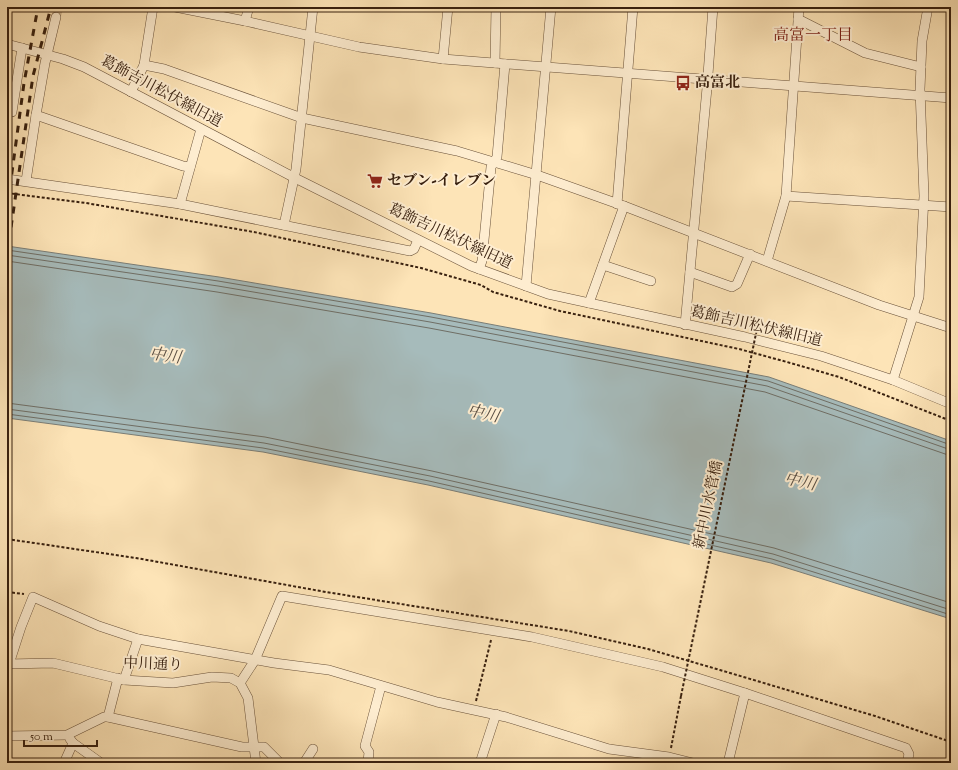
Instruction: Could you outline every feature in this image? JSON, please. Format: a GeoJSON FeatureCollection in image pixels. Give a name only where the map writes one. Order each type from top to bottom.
{"type":"FeatureCollection","features":[{"type":"Feature","properties":{"kind":"street"},"geometry":{"type":"LineString","coordinates":[[131,92],[144,65],[153,7]]}},
{"type":"Feature","properties":{"kind":"street"},"geometry":{"type":"LineString","coordinates":[[175,7],[311,35],[359,47],[443,59],[951,98]]}},
{"type":"Feature","properties":{"kind":"street"},"geometry":{"type":"LineString","coordinates":[[245,21],[249,7]]}},
{"type":"Feature","properties":{"kind":"street"},"geometry":{"type":"LineString","coordinates":[[284,225],[295,178],[313,7]]}},
{"type":"Feature","properties":{"kind":"street"},"geometry":{"type":"LineString","coordinates":[[443,59],[448,7]]}},
{"type":"Feature","properties":{"kind":"street"},"geometry":{"type":"LineString","coordinates":[[495,63],[496,7]]}},
{"type":"Feature","properties":{"kind":"street"},"geometry":{"type":"LineString","coordinates":[[526,286],[552,7]]}},
{"type":"Feature","properties":{"kind":"street"},"geometry":{"type":"LineString","coordinates":[[589,303],[603,265],[621,205],[633,7]]}},
{"type":"Feature","properties":{"kind":"street"},"geometry":{"type":"LineString","coordinates":[[685,325],[708,80],[713,7]]}},
{"type":"Feature","properties":{"kind":"street"},"geometry":{"type":"LineString","coordinates":[[767,261],[786,196],[800,7]]}},
{"type":"Feature","properties":{"kind":"street"},"geometry":{"type":"LineString","coordinates":[[893,380],[919,297],[924,205],[920,96],[922,41],[928,7]]}},
{"type":"Feature","properties":{"kind":"street"},"geometry":{"type":"LineString","coordinates":[[26,181],[47,54],[56,17]]}},
{"type":"Feature","properties":{"kind":"street"},"geometry":{"type":"LineString","coordinates":[[798,19],[865,53],[921,67]]}},
{"type":"Feature","properties":{"kind":"street","name":"葛飾吉川松伏線旧道"},"geometry":{"type":"LineString","coordinates":[[7,44],[47,54],[84,67],[295,178],[479,269],[548,294],[821,356],[893,380],[951,404]]}},
{"type":"Feature","properties":{"kind":"street"},"geometry":{"type":"LineString","coordinates":[[7,111],[12,112],[22,48]]}},
{"type":"Feature","properties":{"kind":"street"},"geometry":{"type":"LineString","coordinates":[[479,269],[482,261],[491,167],[497,157],[505,64]]}},
{"type":"Feature","properties":{"kind":"street"},"geometry":{"type":"LineString","coordinates":[[144,65],[164,69],[302,118],[457,151],[537,175],[750,254],[879,305],[951,328]]}},
{"type":"Feature","properties":{"kind":"street"},"geometry":{"type":"LineString","coordinates":[[36,115],[183,166],[190,167]]}},
{"type":"Feature","properties":{"kind":"street"},"geometry":{"type":"LineString","coordinates":[[180,204],[201,129]]}},
{"type":"Feature","properties":{"kind":"street"},"geometry":{"type":"LineString","coordinates":[[7,179],[180,204],[410,251],[414,249],[418,240]]}},
{"type":"Feature","properties":{"kind":"street"},"geometry":{"type":"LineString","coordinates":[[786,196],[951,207]]}},
{"type":"Feature","properties":{"kind":"street"},"geometry":{"type":"LineString","coordinates":[[690,272],[732,287],[737,284],[750,254]]}},
{"type":"Feature","properties":{"kind":"street"},"geometry":{"type":"LineString","coordinates":[[603,265],[651,281]]}},
{"type":"Feature","properties":{"kind":"street"},"geometry":{"type":"LineString","coordinates":[[256,763],[248,698],[240,683],[255,660],[282,596],[532,637],[656,666],[746,693],[906,748],[909,754],[907,763]]}},
{"type":"Feature","properties":{"kind":"street"},"geometry":{"type":"LineString","coordinates":[[8,664],[14,644],[33,597],[99,626],[138,639],[255,660],[329,670],[437,702],[496,714],[609,749],[669,757],[693,763]]}},
{"type":"Feature","properties":{"kind":"street"},"geometry":{"type":"LineString","coordinates":[[108,717],[121,679],[138,639]]}},
{"type":"Feature","properties":{"kind":"street","name":"中川通り"},"geometry":{"type":"LineString","coordinates":[[8,664],[53,663],[121,679],[173,683],[222,677],[231,678],[240,683]]}},
{"type":"Feature","properties":{"kind":"street"},"geometry":{"type":"LineString","coordinates":[[368,762],[369,752],[365,746],[381,686]]}},
{"type":"Feature","properties":{"kind":"street"},"geometry":{"type":"LineString","coordinates":[[728,763],[746,693]]}},
{"type":"Feature","properties":{"kind":"street"},"geometry":{"type":"LineString","coordinates":[[480,763],[496,714]]}},
{"type":"Feature","properties":{"kind":"street"},"geometry":{"type":"LineString","coordinates":[[7,736],[67,735],[108,717],[242,747],[264,747],[280,763]]}},
{"type":"Feature","properties":{"kind":"street"},"geometry":{"type":"LineString","coordinates":[[67,735],[73,743],[101,763]]}},
{"type":"Feature","properties":{"kind":"street"},"geometry":{"type":"LineString","coordinates":[[64,763],[73,743]]}},
{"type":"Feature","properties":{"kind":"street"},"geometry":{"type":"LineString","coordinates":[[304,763],[313,749]]}},
{"type":"Feature","properties":{"kind":"path"},"geometry":{"type":"LineString","coordinates":[[7,193],[94,205],[254,232],[421,268],[481,285],[493,292],[560,311],[739,349],[817,371],[951,421]]}},
{"type":"Feature","properties":{"kind":"path","name":"新中川水管橋"},"geometry":{"type":"LineString","coordinates":[[669,757],[759,319],[705,309]]}},
{"type":"Feature","properties":{"kind":"path"},"geometry":{"type":"LineString","coordinates":[[7,539],[136,558],[236,576]]}},
{"type":"Feature","properties":{"kind":"path"},"geometry":{"type":"LineString","coordinates":[[7,592],[33,597]]}},
{"type":"Feature","properties":{"kind":"path"},"geometry":{"type":"LineString","coordinates":[[474,710],[493,631]]}},
{"type":"Feature","properties":{"kind":"path"},"geometry":{"type":"LineString","coordinates":[[751,679],[875,716],[951,742]]}},
{"type":"Feature","properties":{"kind":"water","name":"中川"},"geometry":{"type":"Polygon","coordinates":[[[7,246],[219,277],[431,313],[769,377],[951,441],[951,619],[771,563],[428,485],[263,452],[7,418],[7,246]]]}},
{"type":"Feature","properties":{"kind":"tunnel"},"geometry":{"type":"LineString","coordinates":[[56,17],[59,7]]}},
{"type":"Feature","properties":{"kind":"railway"},"geometry":{"type":"LineString","coordinates":[[8,202],[24,83],[38,7]]}},
{"type":"Feature","properties":{"kind":"railway"},"geometry":{"type":"LineString","coordinates":[[7,255],[33,76],[51,7]]}},
{"type":"Feature","properties":{"kind":"place","name":"高富北"},"geometry":{"type":"Point","coordinates":[683,83]}},
{"type":"Feature","properties":{"kind":"place","name":"セブン-イレブン"},"geometry":{"type":"Point","coordinates":[375,181]}},
{"type":"Feature","properties":{"kind":"district","name":"高富一丁目"},"geometry":{"type":"Point","coordinates":[813,36]}}]}
